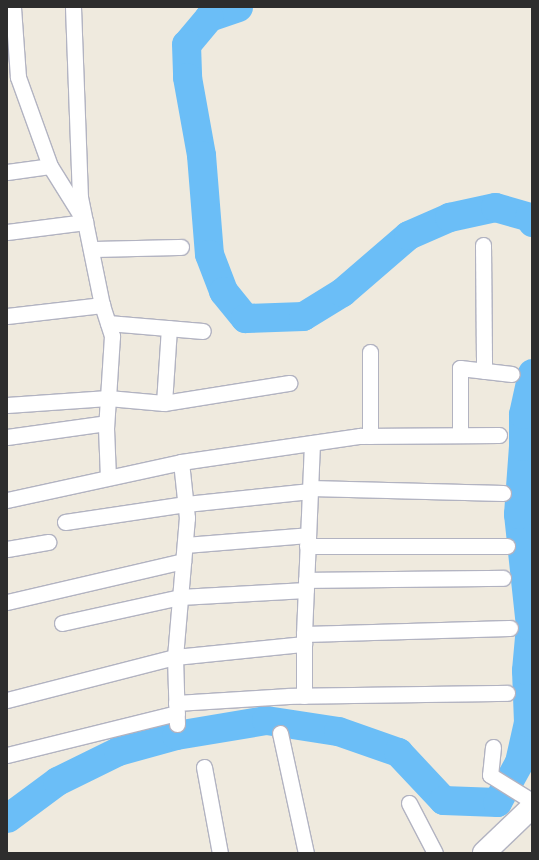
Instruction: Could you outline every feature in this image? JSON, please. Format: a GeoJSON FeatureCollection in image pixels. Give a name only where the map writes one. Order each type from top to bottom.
{"type":"FeatureCollection","features":[{"type":"Feature","properties":{"kind":"street"},"geometry":{"type":"LineString","coordinates":[[13,7],[10,23],[13,78],[50,166],[85,222]]}},
{"type":"Feature","properties":{"kind":"street"},"geometry":{"type":"LineString","coordinates":[[73,7],[80,197],[102,305],[112,336],[106,423],[108,477]]}},
{"type":"Feature","properties":{"kind":"street"},"geometry":{"type":"LineString","coordinates":[[7,172],[50,166]]}},
{"type":"Feature","properties":{"kind":"street"},"geometry":{"type":"LineString","coordinates":[[7,232],[85,222]]}},
{"type":"Feature","properties":{"kind":"street"},"geometry":{"type":"LineString","coordinates":[[483,245],[484,371]]}},
{"type":"Feature","properties":{"kind":"street"},"geometry":{"type":"LineString","coordinates":[[91,249],[181,247]]}},
{"type":"Feature","properties":{"kind":"street"},"geometry":{"type":"LineString","coordinates":[[7,316],[102,305]]}},
{"type":"Feature","properties":{"kind":"street"},"geometry":{"type":"LineString","coordinates":[[108,322],[203,331]]}},
{"type":"Feature","properties":{"kind":"street"},"geometry":{"type":"LineString","coordinates":[[164,404],[169,328]]}},
{"type":"Feature","properties":{"kind":"street"},"geometry":{"type":"LineString","coordinates":[[370,352],[370,436]]}},
{"type":"Feature","properties":{"kind":"street"},"geometry":{"type":"LineString","coordinates":[[460,435],[460,368],[512,374]]}},
{"type":"Feature","properties":{"kind":"street"},"geometry":{"type":"LineString","coordinates":[[7,404],[108,398],[164,404],[289,383]]}},
{"type":"Feature","properties":{"kind":"street"},"geometry":{"type":"LineString","coordinates":[[7,437],[106,423]]}},
{"type":"Feature","properties":{"kind":"street"},"geometry":{"type":"LineString","coordinates":[[7,500],[181,462],[312,443],[370,436],[499,435]]}},
{"type":"Feature","properties":{"kind":"street"},"geometry":{"type":"LineString","coordinates":[[304,696],[304,639],[312,443]]}},
{"type":"Feature","properties":{"kind":"street"},"geometry":{"type":"LineString","coordinates":[[177,714],[175,657],[187,518],[181,462]]}},
{"type":"Feature","properties":{"kind":"street"},"geometry":{"type":"LineString","coordinates":[[64,522],[186,504],[310,490],[503,493]]}},
{"type":"Feature","properties":{"kind":"street"},"geometry":{"type":"LineString","coordinates":[[185,545],[308,540],[507,546]]}},
{"type":"Feature","properties":{"kind":"street"},"geometry":{"type":"LineString","coordinates":[[7,549],[48,542]]}},
{"type":"Feature","properties":{"kind":"street"},"geometry":{"type":"LineString","coordinates":[[7,602],[183,562]]}},
{"type":"Feature","properties":{"kind":"street"},"geometry":{"type":"LineString","coordinates":[[62,623],[180,597],[306,585],[503,578]]}},
{"type":"Feature","properties":{"kind":"street"},"geometry":{"type":"LineString","coordinates":[[7,700],[175,657],[304,639],[510,628]]}},
{"type":"Feature","properties":{"kind":"street"},"geometry":{"type":"LineString","coordinates":[[7,755],[177,714],[304,696],[507,693]]}},
{"type":"Feature","properties":{"kind":"street"},"geometry":{"type":"LineString","coordinates":[[280,732],[306,853]]}},
{"type":"Feature","properties":{"kind":"street"},"geometry":{"type":"LineString","coordinates":[[484,853],[528,801],[490,774],[493,747]]}},
{"type":"Feature","properties":{"kind":"street"},"geometry":{"type":"LineString","coordinates":[[204,767],[220,853]]}},
{"type":"Feature","properties":{"kind":"street"},"geometry":{"type":"LineString","coordinates":[[409,803],[435,853]]}},
{"type":"Feature","properties":{"kind":"waterway"},"geometry":{"type":"LineString","coordinates":[[238,7],[209,17],[186,44],[187,77],[201,155],[209,254],[223,291],[245,318],[303,316],[342,292],[408,235],[449,217],[495,207],[529,217],[532,222]]}},
{"type":"Feature","properties":{"kind":"waterway"},"geometry":{"type":"LineString","coordinates":[[7,818],[57,781],[118,751],[176,735],[266,720],[338,731],[398,752],[443,800],[497,802],[519,762],[528,722],[526,670],[530,626],[518,514],[523,446],[523,414],[532,373]]}}]}
